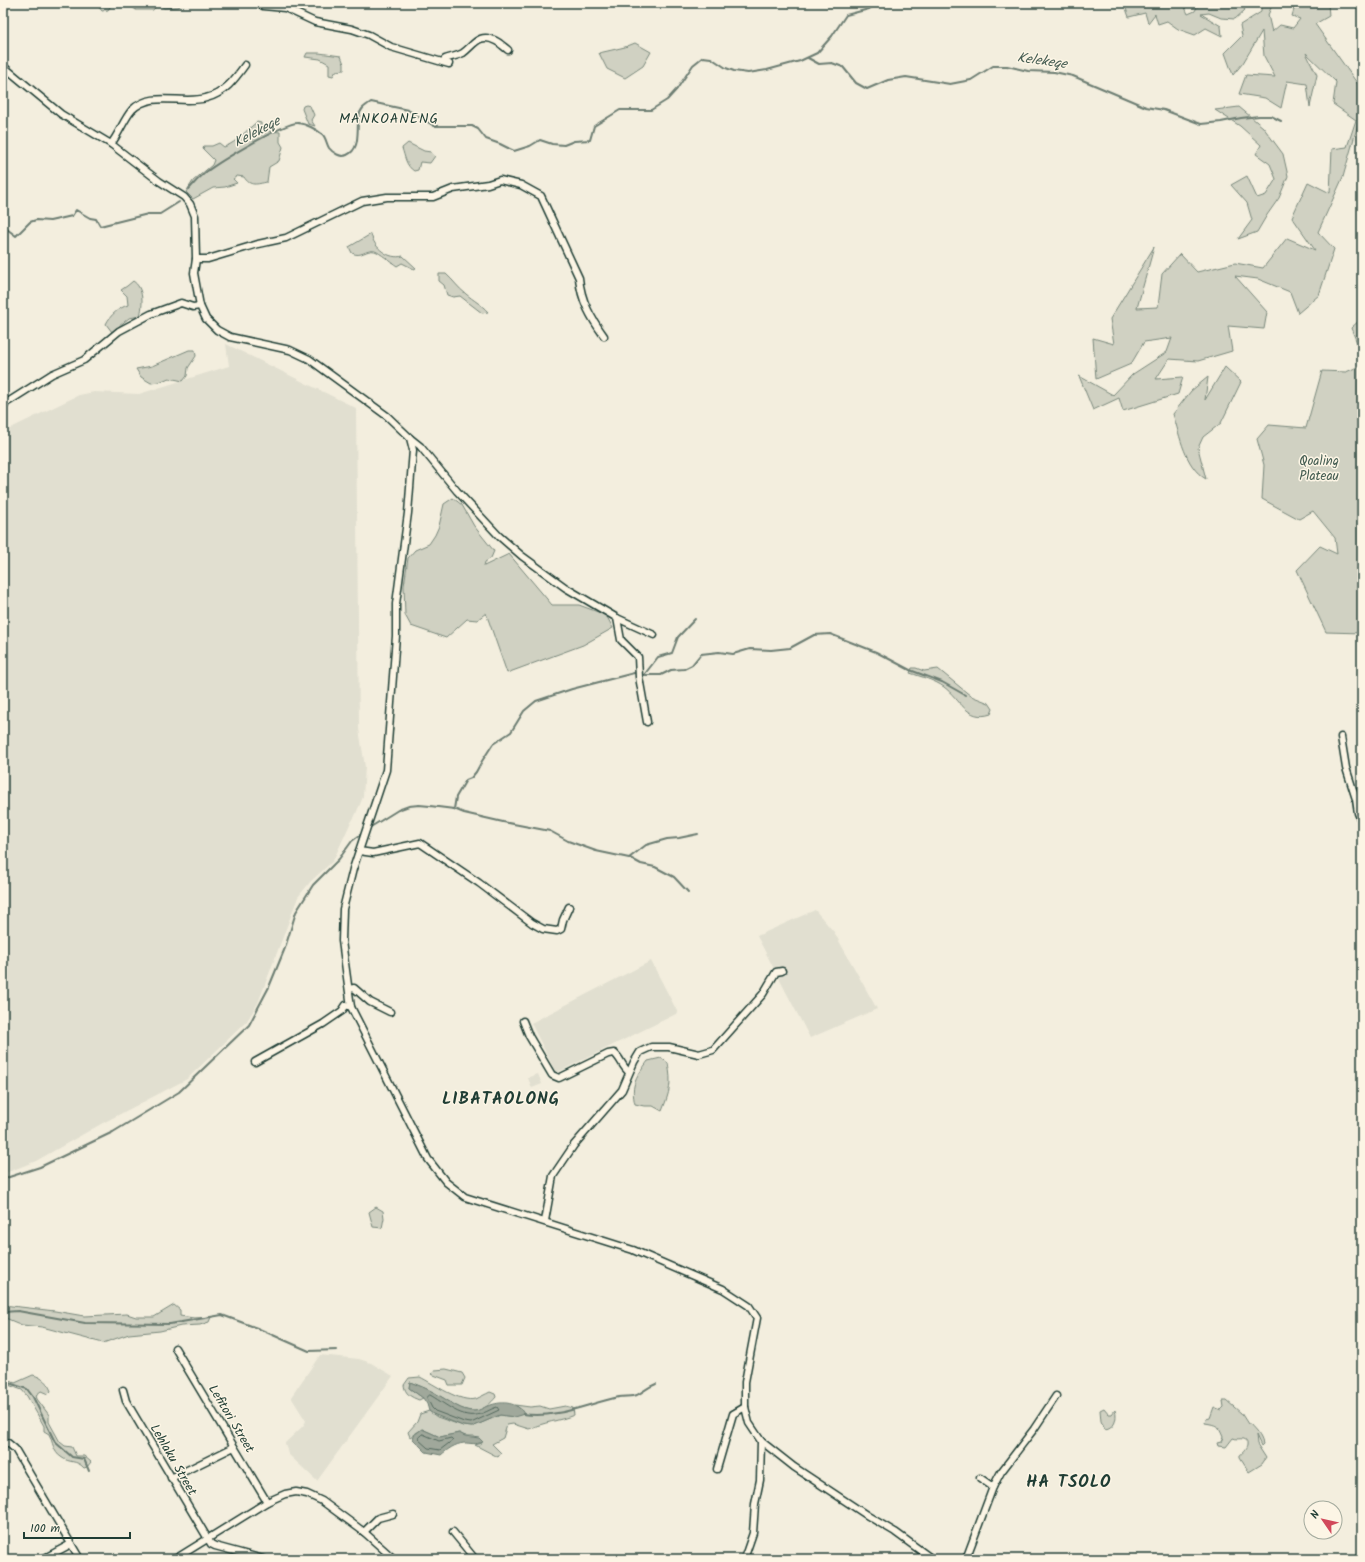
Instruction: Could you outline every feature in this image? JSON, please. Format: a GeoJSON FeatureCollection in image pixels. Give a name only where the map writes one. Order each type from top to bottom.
{"type":"FeatureCollection","features":[{"type":"Feature","properties":{"kind":"street"},"geometry":{"type":"LineString","coordinates":[[258,3],[263,6],[285,8],[315,22],[352,29],[369,35],[391,47],[446,63],[445,59],[454,57],[463,52],[475,40],[484,38],[495,40],[508,50]]}},
{"type":"Feature","properties":{"kind":"street"},"geometry":{"type":"LineString","coordinates":[[111,144],[132,110],[144,102],[158,99],[184,100],[207,98],[229,86],[245,65]]}},
{"type":"Feature","properties":{"kind":"street"},"geometry":{"type":"LineString","coordinates":[[3,66],[61,114],[111,144],[159,181],[184,196],[190,204],[195,216],[196,259],[194,272],[200,306],[206,319],[217,330],[230,337],[290,350],[309,359],[387,416],[420,446],[457,491],[499,536],[539,569],[566,588],[617,618],[654,635]]}},
{"type":"Feature","properties":{"kind":"street"},"geometry":{"type":"LineString","coordinates":[[196,259],[208,259],[258,244],[286,238],[362,201],[387,197],[433,197],[453,189],[488,184],[500,180],[521,185],[541,196],[579,278],[580,292],[584,304],[595,324],[604,336]]}},
{"type":"Feature","properties":{"kind":"street"},"geometry":{"type":"LineString","coordinates":[[3,405],[52,374],[84,360],[119,330],[151,314],[181,303],[193,307],[200,306]]}},
{"type":"Feature","properties":{"kind":"street"},"geometry":{"type":"LineString","coordinates":[[410,438],[413,450],[408,513],[396,604],[396,636],[386,770],[359,851],[343,909],[342,941],[351,1007],[428,1159],[446,1182],[465,1197],[633,1250],[723,1290],[749,1306],[757,1318],[745,1382],[745,1407],[749,1423],[761,1441],[794,1467],[895,1532],[932,1559]]}},
{"type":"Feature","properties":{"kind":"street"},"geometry":{"type":"LineString","coordinates":[[617,618],[621,640],[638,657],[639,677],[647,722]]}},
{"type":"Feature","properties":{"kind":"street"},"geometry":{"type":"LineString","coordinates":[[1341,737],[1346,768],[1356,798],[1358,813],[1362,823]]}},
{"type":"Feature","properties":{"kind":"street"},"geometry":{"type":"LineString","coordinates":[[359,851],[373,853],[420,843],[479,883],[542,929],[557,931],[561,929],[569,907]]}},
{"type":"Feature","properties":{"kind":"street"},"geometry":{"type":"LineString","coordinates":[[545,1221],[554,1176],[574,1145],[622,1090],[629,1072],[640,1052],[651,1047],[668,1047],[699,1054],[713,1050],[763,994],[776,972],[782,971]]}},
{"type":"Feature","properties":{"kind":"street"},"geometry":{"type":"LineString","coordinates":[[349,989],[354,988],[370,1002],[390,1012]]}},
{"type":"Feature","properties":{"kind":"street"},"geometry":{"type":"LineString","coordinates":[[255,1062],[323,1024],[342,1011],[346,1005],[351,1007]]}},
{"type":"Feature","properties":{"kind":"street"},"geometry":{"type":"LineString","coordinates":[[523,1021],[528,1036],[552,1075],[559,1078],[608,1054],[614,1053],[619,1057],[622,1064],[629,1072]]}},
{"type":"Feature","properties":{"kind":"street","name":"Lefitori Street"},"geometry":{"type":"LineString","coordinates":[[176,1348],[267,1502]]}},
{"type":"Feature","properties":{"kind":"street","name":"Lehlaku Street"},"geometry":{"type":"LineString","coordinates":[[123,1390],[126,1401],[207,1539]]}},
{"type":"Feature","properties":{"kind":"street"},"geometry":{"type":"LineString","coordinates":[[966,1559],[993,1487],[1004,1467],[1034,1429],[1056,1396]]}},
{"type":"Feature","properties":{"kind":"street"},"geometry":{"type":"LineString","coordinates":[[717,1469],[733,1414],[745,1407]]}},
{"type":"Feature","properties":{"kind":"street"},"geometry":{"type":"LineString","coordinates":[[744,1559],[753,1533],[755,1504],[760,1480],[761,1441]]}},
{"type":"Feature","properties":{"kind":"street"},"geometry":{"type":"LineString","coordinates":[[6,1443],[15,1449],[80,1559]]}},
{"type":"Feature","properties":{"kind":"street"},"geometry":{"type":"LineString","coordinates":[[171,1478],[234,1447]]}},
{"type":"Feature","properties":{"kind":"street"},"geometry":{"type":"LineString","coordinates":[[980,1478],[993,1487]]}},
{"type":"Feature","properties":{"kind":"street"},"geometry":{"type":"LineString","coordinates":[[175,1559],[267,1502],[285,1494],[296,1492],[307,1494],[322,1501],[364,1532],[394,1559]]}},
{"type":"Feature","properties":{"kind":"street"},"geometry":{"type":"LineString","coordinates":[[364,1532],[378,1518],[393,1514]]}},
{"type":"Feature","properties":{"kind":"street"},"geometry":{"type":"LineString","coordinates":[[453,1532],[475,1559]]}},
{"type":"Feature","properties":{"kind":"street"},"geometry":{"type":"LineString","coordinates":[[207,1539],[215,1546],[263,1559]]}},
{"type":"Feature","properties":{"kind":"street"},"geometry":{"type":"LineString","coordinates":[[43,1559],[72,1544]]}},
{"type":"Feature","properties":{"kind":"shaded area"},"geometry":{"type":"Polygon","coordinates":[[[226,344],[356,408],[359,729],[365,767],[363,797],[333,861],[311,881],[298,897],[258,1003],[247,1021],[187,1079],[101,1124],[36,1161],[3,1174],[3,434],[13,427],[79,395],[94,392],[139,394],[229,366],[226,344]]]}},
{"type":"Feature","properties":{"kind":"shaded area"},"geometry":{"type":"Polygon","coordinates":[[[815,910],[834,932],[877,1009],[810,1038],[757,936],[815,910]]]}},
{"type":"Feature","properties":{"kind":"shaded area"},"geometry":{"type":"Polygon","coordinates":[[[651,961],[678,1013],[556,1073],[531,1023],[651,961]]]}},
{"type":"Feature","properties":{"kind":"shaded area"},"geometry":{"type":"Polygon","coordinates":[[[538,1074],[542,1084],[532,1088],[528,1078],[538,1074]]]}},
{"type":"Feature","properties":{"kind":"shaded area"},"geometry":{"type":"Polygon","coordinates":[[[320,1355],[359,1359],[371,1363],[393,1376],[317,1481],[288,1454],[285,1443],[303,1426],[306,1421],[291,1397],[320,1355]]]}},
{"type":"Feature","properties":{"kind":"green space"},"geometry":{"type":"Polygon","coordinates":[[[98,3],[113,3],[108,10],[102,11],[98,6],[98,3]]]}},
{"type":"Feature","properties":{"kind":"green space"},"geometry":{"type":"Polygon","coordinates":[[[121,3],[181,3],[179,7],[164,8],[157,4],[153,10],[136,10],[128,4],[121,3]]]}},
{"type":"Feature","properties":{"kind":"green space"},"geometry":{"type":"Polygon","coordinates":[[[1124,3],[1183,3],[1188,14],[1195,11],[1198,5],[1197,3],[1240,3],[1245,10],[1235,19],[1221,18],[1209,13],[1201,14],[1221,26],[1222,36],[1206,28],[1195,35],[1178,29],[1167,21],[1158,24],[1155,14],[1148,23],[1145,13],[1129,17],[1124,3]]]}},
{"type":"Feature","properties":{"kind":"green space"},"geometry":{"type":"Polygon","coordinates":[[[1261,3],[1273,3],[1268,15],[1272,32],[1280,25],[1293,28],[1300,19],[1292,16],[1295,6],[1292,3],[1328,3],[1329,16],[1315,24],[1362,90],[1362,110],[1343,177],[1318,232],[1334,249],[1319,295],[1298,313],[1290,292],[1258,279],[1235,276],[1267,312],[1264,329],[1228,326],[1232,351],[1198,361],[1169,359],[1156,379],[1183,377],[1178,394],[1123,411],[1119,398],[1093,410],[1079,376],[1113,395],[1133,374],[1167,352],[1172,338],[1144,342],[1131,364],[1096,379],[1093,338],[1114,344],[1110,319],[1154,247],[1137,308],[1158,307],[1162,274],[1180,254],[1197,272],[1235,263],[1263,268],[1287,238],[1315,250],[1292,217],[1308,182],[1330,193],[1332,149],[1347,147],[1356,120],[1333,104],[1336,82],[1306,53],[1317,75],[1310,107],[1307,84],[1287,81],[1281,108],[1265,98],[1239,94],[1246,75],[1275,77],[1264,56],[1262,31],[1243,63],[1233,75],[1225,53],[1242,36],[1240,25],[1261,12],[1261,3]]]}},
{"type":"Feature","properties":{"kind":"green space"},"geometry":{"type":"Polygon","coordinates":[[[635,43],[651,52],[643,66],[625,78],[607,69],[599,53],[635,43]]]}},
{"type":"Feature","properties":{"kind":"green space"},"geometry":{"type":"Polygon","coordinates":[[[307,53],[341,56],[344,64],[344,70],[336,71],[333,76],[329,75],[329,64],[320,59],[305,57],[307,53]]]}},
{"type":"Feature","properties":{"kind":"green space"},"geometry":{"type":"Polygon","coordinates":[[[303,106],[310,106],[314,115],[311,120],[315,126],[308,124],[302,109],[303,106]]]}},
{"type":"Feature","properties":{"kind":"green space"},"geometry":{"type":"Polygon","coordinates":[[[1239,107],[1263,127],[1283,154],[1288,176],[1279,198],[1257,232],[1238,239],[1252,220],[1247,203],[1231,185],[1247,176],[1257,198],[1266,195],[1276,179],[1270,164],[1256,154],[1261,145],[1240,126],[1215,110],[1239,107]]]}},
{"type":"Feature","properties":{"kind":"green space"},"geometry":{"type":"Polygon","coordinates":[[[257,122],[261,123],[261,127],[268,131],[280,132],[280,142],[283,147],[279,161],[269,167],[267,182],[251,184],[244,177],[237,176],[233,179],[237,183],[225,187],[213,188],[193,199],[186,192],[193,181],[212,165],[214,160],[203,149],[204,146],[212,146],[219,143],[224,147],[229,145],[257,122]]]}},
{"type":"Feature","properties":{"kind":"green space"},"geometry":{"type":"Polygon","coordinates":[[[408,143],[424,151],[431,152],[435,156],[430,163],[420,162],[418,170],[414,171],[407,164],[402,148],[408,143]]]}},
{"type":"Feature","properties":{"kind":"green space"},"geometry":{"type":"Polygon","coordinates":[[[371,234],[375,244],[383,252],[398,257],[403,256],[416,268],[414,269],[402,263],[397,266],[375,251],[369,251],[358,255],[352,253],[349,247],[371,234]]]}},
{"type":"Feature","properties":{"kind":"green space"},"geometry":{"type":"Polygon","coordinates":[[[439,274],[446,274],[463,292],[480,304],[488,312],[482,313],[460,296],[453,297],[447,295],[444,285],[439,281],[439,274]]]}},
{"type":"Feature","properties":{"kind":"green space"},"geometry":{"type":"Polygon","coordinates":[[[133,281],[137,284],[142,297],[140,316],[129,318],[112,332],[106,324],[110,317],[121,308],[128,305],[127,296],[121,290],[133,281]]]}},
{"type":"Feature","properties":{"kind":"green space"},"geometry":{"type":"Polygon","coordinates":[[[1362,318],[1362,355],[1351,328],[1362,318]]]}},
{"type":"Feature","properties":{"kind":"green space"},"geometry":{"type":"Polygon","coordinates":[[[189,350],[195,350],[196,356],[188,368],[187,376],[183,381],[169,378],[151,383],[141,377],[136,369],[152,366],[189,350]]]}},
{"type":"Feature","properties":{"kind":"green space","name":"Qoaling Plateau"},"geometry":{"type":"Polygon","coordinates":[[[1362,365],[1362,633],[1326,632],[1297,570],[1320,546],[1337,554],[1335,538],[1313,511],[1299,519],[1262,499],[1264,465],[1257,439],[1269,425],[1306,428],[1322,371],[1346,372],[1362,365]]]}},
{"type":"Feature","properties":{"kind":"green space"},"geometry":{"type":"Polygon","coordinates":[[[1225,367],[1241,382],[1221,423],[1203,437],[1198,448],[1206,479],[1199,474],[1188,459],[1173,414],[1191,391],[1208,377],[1205,400],[1225,367]]]}},
{"type":"Feature","properties":{"kind":"green space"},"geometry":{"type":"Polygon","coordinates":[[[453,498],[462,505],[474,526],[494,551],[491,558],[485,562],[484,566],[509,554],[552,605],[579,605],[606,615],[613,628],[583,645],[507,673],[486,613],[477,620],[467,619],[446,638],[411,626],[405,615],[404,586],[408,558],[415,550],[429,544],[439,526],[444,504],[453,498]]]}},
{"type":"Feature","properties":{"kind":"green space"},"geometry":{"type":"Polygon","coordinates":[[[912,668],[924,671],[938,669],[971,696],[989,703],[993,709],[991,714],[983,716],[970,712],[964,708],[944,687],[910,673],[912,668]]]}},
{"type":"Feature","properties":{"kind":"green space"},"geometry":{"type":"Polygon","coordinates":[[[661,1058],[668,1063],[670,1077],[667,1098],[662,1111],[653,1106],[635,1104],[633,1091],[638,1076],[648,1061],[661,1058]]]}},
{"type":"Feature","properties":{"kind":"green space"},"geometry":{"type":"Polygon","coordinates":[[[376,1207],[383,1211],[384,1218],[382,1228],[373,1227],[369,1212],[376,1207]]]}},
{"type":"Feature","properties":{"kind":"green space"},"geometry":{"type":"Polygon","coordinates":[[[3,1305],[84,1316],[127,1314],[136,1317],[154,1317],[174,1305],[180,1310],[180,1316],[194,1318],[211,1317],[209,1322],[200,1325],[181,1326],[160,1331],[129,1334],[103,1343],[42,1327],[22,1325],[3,1317],[3,1305]]]}},
{"type":"Feature","properties":{"kind":"green space"},"geometry":{"type":"Polygon","coordinates":[[[446,1369],[462,1373],[465,1378],[462,1385],[449,1385],[447,1380],[431,1374],[435,1370],[446,1369]]]}},
{"type":"Feature","properties":{"kind":"green space"},"geometry":{"type":"Polygon","coordinates":[[[33,1375],[44,1381],[51,1391],[48,1394],[41,1391],[36,1395],[37,1399],[49,1415],[49,1422],[60,1442],[65,1446],[72,1447],[76,1456],[84,1456],[91,1462],[87,1467],[84,1468],[78,1463],[64,1459],[58,1455],[49,1434],[44,1431],[44,1426],[27,1396],[22,1390],[3,1383],[3,1378],[15,1383],[33,1375]]]}},
{"type":"Feature","properties":{"kind":"green space"},"geometry":{"type":"Polygon","coordinates":[[[420,1377],[455,1396],[462,1398],[476,1399],[490,1392],[495,1394],[496,1397],[485,1408],[470,1411],[465,1410],[433,1392],[410,1382],[409,1388],[423,1398],[419,1400],[409,1395],[404,1385],[409,1378],[420,1377]]]}},
{"type":"Feature","properties":{"kind":"green space"},"geometry":{"type":"Polygon","coordinates":[[[1223,1401],[1227,1401],[1241,1413],[1248,1424],[1250,1424],[1261,1438],[1263,1444],[1261,1446],[1256,1435],[1257,1444],[1266,1458],[1262,1464],[1249,1472],[1240,1458],[1240,1455],[1247,1445],[1246,1441],[1243,1439],[1233,1438],[1226,1447],[1218,1446],[1217,1443],[1221,1442],[1223,1437],[1220,1430],[1215,1425],[1205,1423],[1206,1419],[1210,1418],[1214,1407],[1221,1410],[1224,1407],[1223,1401]]]}},
{"type":"Feature","properties":{"kind":"green space"},"geometry":{"type":"Polygon","coordinates":[[[515,1405],[530,1407],[540,1406],[549,1409],[565,1406],[573,1408],[574,1415],[529,1429],[513,1424],[507,1425],[503,1438],[492,1444],[501,1453],[498,1457],[475,1445],[482,1443],[474,1436],[465,1436],[459,1433],[440,1437],[422,1429],[410,1437],[408,1432],[417,1422],[420,1414],[429,1411],[437,1417],[463,1426],[472,1427],[500,1415],[514,1417],[522,1410],[515,1405]]]}},
{"type":"Feature","properties":{"kind":"green space"},"geometry":{"type":"Polygon","coordinates":[[[1104,1408],[1109,1414],[1112,1414],[1115,1410],[1116,1413],[1116,1420],[1113,1426],[1105,1430],[1101,1421],[1100,1410],[1104,1408]]]}},
{"type":"Feature","properties":{"kind":"water"},"geometry":{"type":"Polygon","coordinates":[[[410,1382],[433,1392],[465,1410],[476,1411],[495,1404],[505,1403],[518,1407],[524,1414],[514,1417],[500,1415],[472,1427],[463,1426],[429,1411],[423,1398],[409,1388],[410,1382]]]}},
{"type":"Feature","properties":{"kind":"water"},"geometry":{"type":"Polygon","coordinates":[[[422,1429],[440,1437],[459,1433],[465,1436],[479,1438],[483,1442],[458,1444],[441,1455],[426,1452],[413,1439],[414,1435],[422,1429]]]}},
{"type":"Feature","properties":{"kind":"waterway","name":"Kelekeqe"},"geometry":{"type":"LineString","coordinates":[[189,189],[206,172],[224,160],[252,143],[291,124],[298,123],[320,132],[333,152],[345,156],[356,146],[358,119],[360,113],[363,108],[371,102],[408,110],[434,126],[472,126],[478,129],[486,139],[514,151],[530,146],[540,140],[552,144],[564,145],[574,141],[590,140],[594,126],[620,110],[651,110],[667,100],[677,89],[693,65],[703,57],[711,58],[726,68],[734,71],[748,73],[767,70],[800,61],[817,53],[832,36],[846,15],[869,9],[879,3]]}},
{"type":"Feature","properties":{"kind":"waterway","name":"Kelekeqe"},"geometry":{"type":"LineString","coordinates":[[808,58],[819,64],[832,63],[843,67],[856,83],[867,89],[888,80],[906,77],[950,84],[971,80],[993,66],[1007,66],[1028,71],[1054,72],[1073,76],[1146,107],[1164,110],[1201,124],[1259,116],[1271,116],[1281,121]]}},
{"type":"Feature","properties":{"kind":"waterway","name":"Kelekeqe"},"geometry":{"type":"LineString","coordinates":[[3,226],[16,236],[30,222],[36,220],[50,221],[72,216],[76,210],[90,218],[96,219],[100,226],[148,214],[160,214],[179,202]]}},
{"type":"Feature","properties":{"kind":"waterway"},"geometry":{"type":"LineString","coordinates":[[644,675],[658,657],[672,653],[678,637],[695,619]]}},
{"type":"Feature","properties":{"kind":"waterway"},"geometry":{"type":"LineString","coordinates":[[644,675],[661,675],[671,670],[684,669],[692,665],[701,654],[719,652],[733,654],[750,649],[771,650],[790,648],[814,635],[830,634],[876,652],[910,670],[942,682],[965,695]]}},
{"type":"Feature","properties":{"kind":"waterway"},"geometry":{"type":"LineString","coordinates":[[454,809],[456,797],[466,780],[471,778],[476,772],[493,744],[511,732],[524,711],[536,701],[572,689],[634,673]]}},
{"type":"Feature","properties":{"kind":"waterway"},"geometry":{"type":"LineString","coordinates":[[369,828],[398,810],[409,806],[430,806],[454,809],[464,813],[503,822],[550,831],[568,841],[596,851],[629,858],[646,845],[667,839],[698,834]]}},
{"type":"Feature","properties":{"kind":"waterway"},"geometry":{"type":"LineString","coordinates":[[3,1179],[40,1167],[113,1132],[179,1092],[249,1025],[269,987],[285,948],[296,912],[313,885],[339,859],[352,841],[364,832]]}},
{"type":"Feature","properties":{"kind":"waterway"},"geometry":{"type":"LineString","coordinates":[[630,858],[641,864],[655,867],[674,877],[688,892]]}},
{"type":"Feature","properties":{"kind":"waterway"},"geometry":{"type":"LineString","coordinates":[[3,1312],[18,1311],[85,1323],[170,1324],[222,1315],[257,1328],[309,1351],[337,1350]]}},
{"type":"Feature","properties":{"kind":"waterway"},"geometry":{"type":"LineString","coordinates":[[3,1381],[27,1389],[33,1397],[55,1442],[72,1457],[84,1459],[89,1471]]}},
{"type":"Feature","properties":{"kind":"waterway"},"geometry":{"type":"LineString","coordinates":[[523,1414],[536,1415],[560,1413],[619,1397],[635,1396],[656,1384]]}},
{"type":"Feature","properties":{"kind":"district","name":"MANKOANENG"},"geometry":{"type":"Point","coordinates":[389,119]}},
{"type":"Feature","properties":{"kind":"district","name":"LIBATAOLONG"},"geometry":{"type":"Point","coordinates":[501,1099]}},
{"type":"Feature","properties":{"kind":"district","name":"HA TSOLO"},"geometry":{"type":"Point","coordinates":[1069,1482]}}]}
